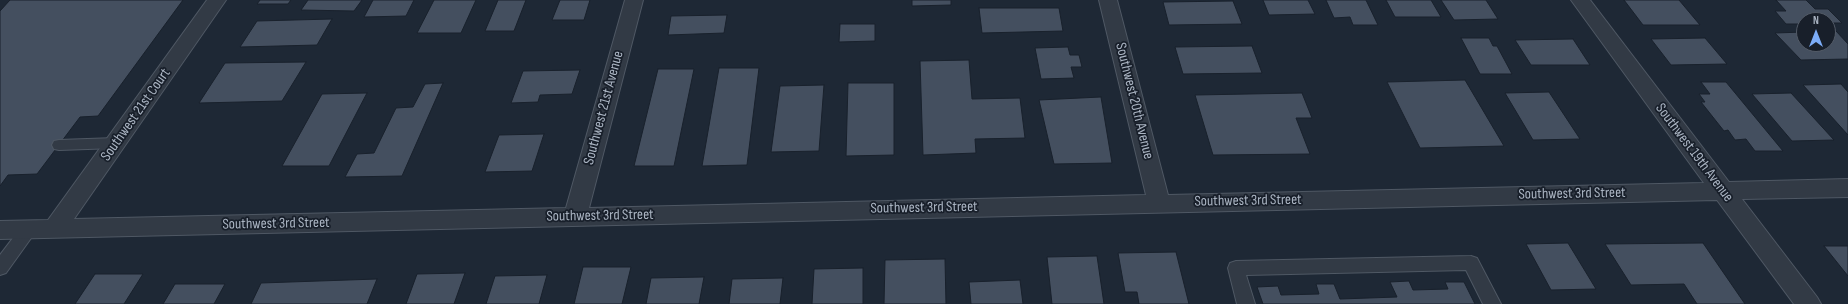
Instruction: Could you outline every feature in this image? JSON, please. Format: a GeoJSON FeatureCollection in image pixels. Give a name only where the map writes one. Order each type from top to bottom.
{"type":"FeatureCollection","features":[{"type":"Feature","properties":{"kind":"street","name":"Southwest 21st Court"},"geometry":{"type":"LineString","coordinates":[[54,230],[218,0]]}},
{"type":"Feature","properties":{"kind":"street","name":"Southwest 21st Avenue"},"geometry":{"type":"LineString","coordinates":[[575,217],[634,0]]}},
{"type":"Feature","properties":{"kind":"street","name":"Southwest 20th Avenue"},"geometry":{"type":"LineString","coordinates":[[1108,0],[1160,203]]}},
{"type":"Feature","properties":{"kind":"street","name":"Southwest 19th Avenue"},"geometry":{"type":"LineString","coordinates":[[1580,0],[1808,304]]}},
{"type":"Feature","properties":{"kind":"street","name":"Southwest 3rd Street"},"geometry":{"type":"LineString","coordinates":[[0,230],[54,230],[1848,188]]}},
{"type":"Feature","properties":{"kind":"lane"},"geometry":{"type":"LineString","coordinates":[[59,145],[116,143]]}},
{"type":"Feature","properties":{"kind":"lane"},"geometry":{"type":"LineString","coordinates":[[0,268],[28,230]]}},
{"type":"Feature","properties":{"kind":"lane"},"geometry":{"type":"LineString","coordinates":[[1246,304],[1236,268],[1470,262],[1492,304]]}},
{"type":"Feature","properties":{"kind":"building"},"geometry":{"type":"Polygon","coordinates":[[[10,0],[183,0],[98,116],[80,117],[37,174],[8,175],[0,186],[0,11],[10,0]]]}},
{"type":"Feature","properties":{"kind":"building"},"geometry":{"type":"Polygon","coordinates":[[[260,0],[291,0],[288,4],[257,4],[260,0]]]}},
{"type":"Feature","properties":{"kind":"building"},"geometry":{"type":"Polygon","coordinates":[[[308,0],[362,0],[354,11],[301,10],[308,0]]]}},
{"type":"Feature","properties":{"kind":"building"},"geometry":{"type":"Polygon","coordinates":[[[373,0],[414,0],[406,16],[364,17],[373,0]]]}},
{"type":"Feature","properties":{"kind":"building"},"geometry":{"type":"Polygon","coordinates":[[[434,0],[476,0],[461,33],[417,33],[434,0]]]}},
{"type":"Feature","properties":{"kind":"building"},"geometry":{"type":"Polygon","coordinates":[[[498,0],[526,0],[514,31],[485,31],[498,0]]]}},
{"type":"Feature","properties":{"kind":"building"},"geometry":{"type":"Polygon","coordinates":[[[560,0],[590,0],[584,20],[552,20],[560,0]]]}},
{"type":"Feature","properties":{"kind":"building"},"geometry":{"type":"Polygon","coordinates":[[[912,0],[951,0],[951,5],[912,6],[912,0]]]}},
{"type":"Feature","properties":{"kind":"building"},"geometry":{"type":"Polygon","coordinates":[[[1263,0],[1308,0],[1315,14],[1269,15],[1263,0]]]}},
{"type":"Feature","properties":{"kind":"building"},"geometry":{"type":"Polygon","coordinates":[[[1326,0],[1366,0],[1378,25],[1353,25],[1350,17],[1334,18],[1326,0]]]}},
{"type":"Feature","properties":{"kind":"building"},"geometry":{"type":"Polygon","coordinates":[[[1386,0],[1431,0],[1441,17],[1395,17],[1386,0]]]}},
{"type":"Feature","properties":{"kind":"building"},"geometry":{"type":"Polygon","coordinates":[[[1441,0],[1486,0],[1498,19],[1454,20],[1441,0]]]}},
{"type":"Feature","properties":{"kind":"building"},"geometry":{"type":"Polygon","coordinates":[[[1624,0],[1679,0],[1700,25],[1643,25],[1624,0]]]}},
{"type":"Feature","properties":{"kind":"building"},"geometry":{"type":"Polygon","coordinates":[[[1776,0],[1806,0],[1815,9],[1828,9],[1831,12],[1796,12],[1796,24],[1786,24],[1775,11],[1786,11],[1776,0]]]}},
{"type":"Feature","properties":{"kind":"building"},"geometry":{"type":"Polygon","coordinates":[[[1233,1],[1242,24],[1169,25],[1163,2],[1233,1]]]}},
{"type":"Feature","properties":{"kind":"building"},"geometry":{"type":"Polygon","coordinates":[[[979,8],[1059,8],[1063,31],[982,33],[979,8]]]}},
{"type":"Feature","properties":{"kind":"building"},"geometry":{"type":"Polygon","coordinates":[[[727,15],[724,33],[668,35],[671,16],[727,15]]]}},
{"type":"Feature","properties":{"kind":"building"},"geometry":{"type":"Polygon","coordinates":[[[1836,17],[1842,23],[1836,23],[1836,17]]]}},
{"type":"Feature","properties":{"kind":"building"},"geometry":{"type":"Polygon","coordinates":[[[332,19],[317,45],[240,47],[257,21],[332,19]]]}},
{"type":"Feature","properties":{"kind":"building"},"geometry":{"type":"Polygon","coordinates":[[[840,24],[875,24],[875,41],[839,42],[840,24]]]}},
{"type":"Feature","properties":{"kind":"building"},"geometry":{"type":"Polygon","coordinates":[[[1836,31],[1848,44],[1848,59],[1801,60],[1775,33],[1796,32],[1796,52],[1836,52],[1836,31]]]}},
{"type":"Feature","properties":{"kind":"building"},"geometry":{"type":"Polygon","coordinates":[[[1461,38],[1489,38],[1493,46],[1497,46],[1512,74],[1480,74],[1461,38]]]}},
{"type":"Feature","properties":{"kind":"building"},"geometry":{"type":"Polygon","coordinates":[[[1705,38],[1727,64],[1671,65],[1651,39],[1705,38]]]}},
{"type":"Feature","properties":{"kind":"building"},"geometry":{"type":"Polygon","coordinates":[[[1573,39],[1590,65],[1531,65],[1515,40],[1573,39]]]}},
{"type":"Feature","properties":{"kind":"building"},"geometry":{"type":"Polygon","coordinates":[[[1252,46],[1262,73],[1183,74],[1175,47],[1252,46]]]}},
{"type":"Feature","properties":{"kind":"building"},"geometry":{"type":"Polygon","coordinates":[[[1068,47],[1070,55],[1079,55],[1082,67],[1071,67],[1074,78],[1041,79],[1035,48],[1068,47]]]}},
{"type":"Feature","properties":{"kind":"building"},"geometry":{"type":"Polygon","coordinates":[[[969,60],[972,99],[1020,98],[1025,138],[975,139],[976,153],[923,155],[920,61],[969,60]]]}},
{"type":"Feature","properties":{"kind":"building"},"geometry":{"type":"Polygon","coordinates":[[[306,62],[282,101],[199,103],[225,63],[306,62]]]}},
{"type":"Feature","properties":{"kind":"building"},"geometry":{"type":"Polygon","coordinates":[[[719,68],[759,68],[747,165],[702,166],[719,68]]]}},
{"type":"Feature","properties":{"kind":"building"},"geometry":{"type":"Polygon","coordinates":[[[658,69],[694,69],[674,166],[634,166],[658,69]]]}},
{"type":"Feature","properties":{"kind":"building"},"geometry":{"type":"Polygon","coordinates":[[[580,70],[572,94],[540,95],[538,102],[511,103],[523,71],[580,70]]]}},
{"type":"Feature","properties":{"kind":"building"},"geometry":{"type":"Polygon","coordinates":[[[1465,80],[1504,146],[1420,148],[1387,82],[1465,80]]]}},
{"type":"Feature","properties":{"kind":"building"},"geometry":{"type":"Polygon","coordinates":[[[1701,82],[1726,82],[1783,151],[1755,151],[1746,139],[1735,140],[1728,130],[1724,131],[1701,102],[1705,102],[1699,94],[1710,94],[1701,82]]]}},
{"type":"Feature","properties":{"kind":"building"},"geometry":{"type":"Polygon","coordinates":[[[443,83],[402,176],[345,177],[357,154],[374,153],[396,108],[413,107],[425,84],[443,83]]]}},
{"type":"Feature","properties":{"kind":"building"},"geometry":{"type":"Polygon","coordinates":[[[848,83],[894,83],[894,155],[846,156],[848,83]]]}},
{"type":"Feature","properties":{"kind":"building"},"geometry":{"type":"Polygon","coordinates":[[[1841,84],[1848,92],[1848,135],[1803,85],[1841,84]]]}},
{"type":"Feature","properties":{"kind":"building"},"geometry":{"type":"Polygon","coordinates":[[[824,85],[819,151],[771,152],[780,86],[824,85]]]}},
{"type":"Feature","properties":{"kind":"building"},"geometry":{"type":"Polygon","coordinates":[[[1549,92],[1580,139],[1533,140],[1505,93],[1549,92]]]}},
{"type":"Feature","properties":{"kind":"building"},"geometry":{"type":"Polygon","coordinates":[[[367,93],[329,166],[282,166],[322,94],[367,93]]]}},
{"type":"Feature","properties":{"kind":"building"},"geometry":{"type":"Polygon","coordinates":[[[1302,93],[1312,118],[1296,118],[1310,154],[1213,155],[1195,95],[1302,93]]]}},
{"type":"Feature","properties":{"kind":"building"},"geometry":{"type":"Polygon","coordinates":[[[1791,93],[1834,140],[1792,141],[1752,94],[1791,93]]]}},
{"type":"Feature","properties":{"kind":"building"},"geometry":{"type":"Polygon","coordinates":[[[1101,97],[1112,163],[1054,164],[1039,100],[1101,97]]]}},
{"type":"Feature","properties":{"kind":"building"},"geometry":{"type":"Polygon","coordinates":[[[544,134],[532,171],[485,172],[499,135],[544,134]]]}},
{"type":"Feature","properties":{"kind":"building"},"geometry":{"type":"Polygon","coordinates":[[[1568,243],[1596,289],[1551,290],[1526,244],[1568,243]]]}},
{"type":"Feature","properties":{"kind":"building"},"geometry":{"type":"Polygon","coordinates":[[[1703,243],[1745,304],[1697,304],[1684,284],[1631,285],[1605,244],[1703,243]]]}},
{"type":"Feature","properties":{"kind":"building"},"geometry":{"type":"Polygon","coordinates":[[[1824,246],[1848,246],[1848,276],[1824,246]]]}},
{"type":"Feature","properties":{"kind":"building"},"geometry":{"type":"Polygon","coordinates":[[[1176,252],[1189,304],[1139,304],[1137,292],[1125,292],[1118,253],[1176,252]]]}},
{"type":"Feature","properties":{"kind":"building"},"geometry":{"type":"Polygon","coordinates":[[[1097,256],[1104,304],[1052,304],[1047,257],[1097,256]]]}},
{"type":"Feature","properties":{"kind":"building"},"geometry":{"type":"Polygon","coordinates":[[[945,259],[946,304],[884,304],[885,260],[945,259]]]}},
{"type":"Feature","properties":{"kind":"building"},"geometry":{"type":"Polygon","coordinates":[[[583,267],[631,267],[622,304],[574,304],[583,267]]]}},
{"type":"Feature","properties":{"kind":"building"},"geometry":{"type":"Polygon","coordinates":[[[863,268],[863,304],[812,304],[814,269],[863,268]]]}},
{"type":"Feature","properties":{"kind":"building"},"geometry":{"type":"Polygon","coordinates":[[[465,273],[454,304],[406,304],[417,274],[465,273]]]}},
{"type":"Feature","properties":{"kind":"building"},"geometry":{"type":"Polygon","coordinates":[[[95,274],[143,274],[124,304],[75,304],[95,274]]]}},
{"type":"Feature","properties":{"kind":"building"},"geometry":{"type":"Polygon","coordinates":[[[547,275],[539,304],[486,304],[495,276],[547,275]]]}},
{"type":"Feature","properties":{"kind":"building"},"geometry":{"type":"Polygon","coordinates":[[[704,277],[699,304],[646,304],[651,278],[704,277]]]}},
{"type":"Feature","properties":{"kind":"building"},"geometry":{"type":"Polygon","coordinates":[[[783,278],[780,304],[729,304],[732,279],[783,278]]]}},
{"type":"Feature","properties":{"kind":"building"},"geometry":{"type":"Polygon","coordinates":[[[377,279],[367,304],[251,304],[261,283],[377,279]]]}},
{"type":"Feature","properties":{"kind":"building"},"geometry":{"type":"Polygon","coordinates":[[[1020,280],[1023,304],[971,304],[969,282],[1020,280]]]}},
{"type":"Feature","properties":{"kind":"building"},"geometry":{"type":"Polygon","coordinates":[[[1409,281],[1413,290],[1448,289],[1445,282],[1464,282],[1475,304],[1263,304],[1257,287],[1278,286],[1281,295],[1319,294],[1316,284],[1334,284],[1340,299],[1397,297],[1390,282],[1409,281]]]}},
{"type":"Feature","properties":{"kind":"building"},"geometry":{"type":"Polygon","coordinates":[[[175,284],[225,284],[214,304],[163,304],[175,284]]]}}]}
